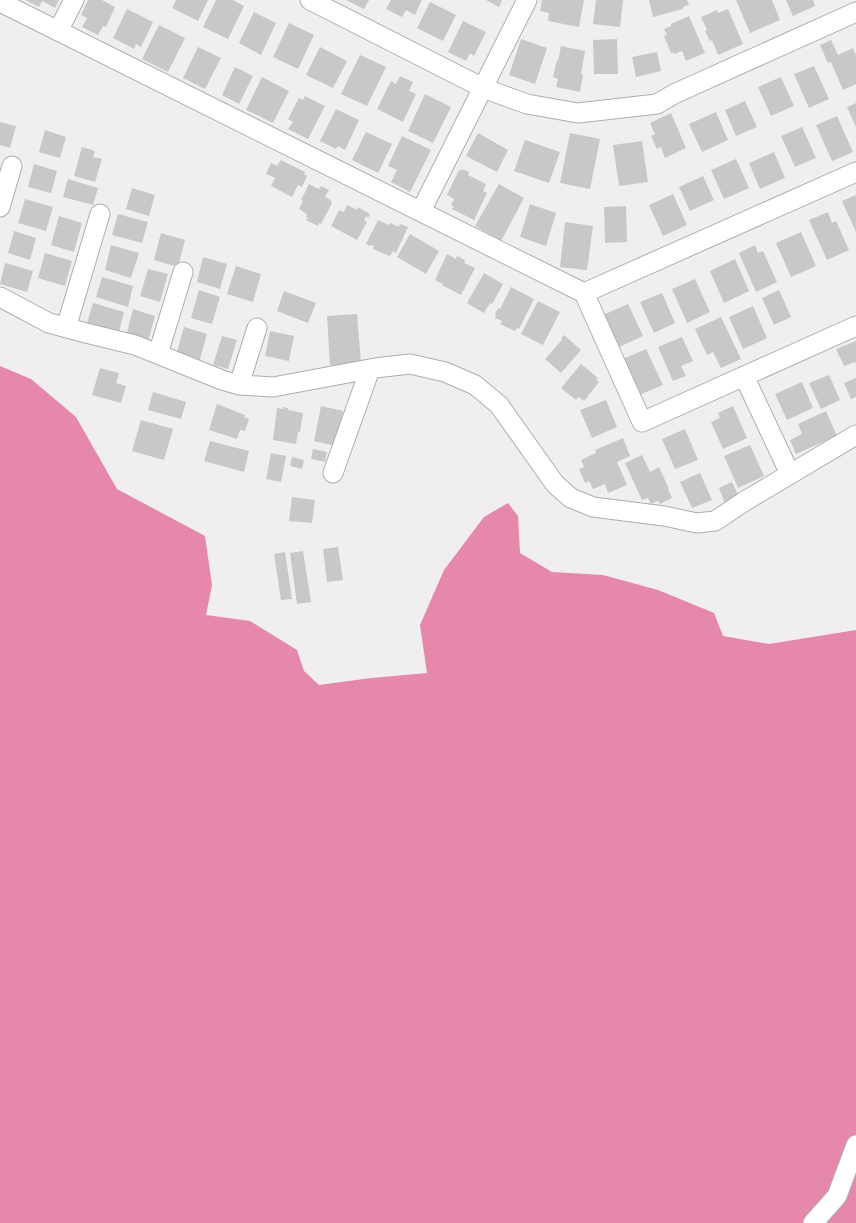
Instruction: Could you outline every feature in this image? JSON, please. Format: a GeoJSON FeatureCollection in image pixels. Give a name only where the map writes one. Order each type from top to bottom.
{"type":"FeatureCollection","features":[{"type":"Feature","properties":{"kind":"street"},"geometry":{"type":"LineString","coordinates":[[58,31],[74,0]]}},
{"type":"Feature","properties":{"kind":"street"},"geometry":{"type":"LineString","coordinates":[[310,0],[482,88],[527,104],[578,113],[657,104],[674,94],[856,12]]}},
{"type":"Feature","properties":{"kind":"street"},"geometry":{"type":"LineString","coordinates":[[421,211],[527,0]]}},
{"type":"Feature","properties":{"kind":"street"},"geometry":{"type":"LineString","coordinates":[[0,2],[584,293],[642,422],[856,326]]}},
{"type":"Feature","properties":{"kind":"street"},"geometry":{"type":"LineString","coordinates":[[0,207],[12,166]]}},
{"type":"Feature","properties":{"kind":"street"},"geometry":{"type":"LineString","coordinates":[[584,293],[856,172]]}},
{"type":"Feature","properties":{"kind":"street"},"geometry":{"type":"LineString","coordinates":[[66,328],[100,214]]}},
{"type":"Feature","properties":{"kind":"street"},"geometry":{"type":"LineString","coordinates":[[158,354],[183,272]]}},
{"type":"Feature","properties":{"kind":"street"},"geometry":{"type":"LineString","coordinates":[[0,297],[49,323],[135,345],[239,385],[273,387],[370,369],[410,364],[445,372],[475,385],[499,406],[555,484],[571,498],[593,507],[664,516],[697,523],[715,521],[856,435]]}},
{"type":"Feature","properties":{"kind":"street"},"geometry":{"type":"LineString","coordinates":[[239,385],[257,328]]}},
{"type":"Feature","properties":{"kind":"street"},"geometry":{"type":"LineString","coordinates":[[333,473],[370,369]]}},
{"type":"Feature","properties":{"kind":"street"},"geometry":{"type":"LineString","coordinates":[[744,376],[790,474]]}},
{"type":"Feature","properties":{"kind":"street"},"geometry":{"type":"LineString","coordinates":[[813,1223],[837,1196],[856,1145]]}},
{"type":"Feature","properties":{"kind":"shaded area"},"geometry":{"type":"Polygon","coordinates":[[[0,366],[31,379],[76,417],[117,489],[205,536],[212,585],[206,615],[250,621],[297,650],[304,671],[319,685],[427,673],[420,625],[444,570],[484,517],[508,503],[518,516],[520,553],[552,572],[603,575],[658,590],[714,613],[723,636],[769,644],[856,630],[856,1223],[0,1223],[0,366]]]}},
{"type":"Feature","properties":{"kind":"building"},"geometry":{"type":"Polygon","coordinates":[[[25,0],[59,0],[55,8],[42,1],[39,7],[25,0]]]}},
{"type":"Feature","properties":{"kind":"building"},"geometry":{"type":"Polygon","coordinates":[[[88,0],[102,0],[115,7],[106,27],[103,26],[98,35],[82,27],[87,18],[81,15],[88,0]]]}},
{"type":"Feature","properties":{"kind":"building"},"geometry":{"type":"Polygon","coordinates":[[[176,0],[208,0],[198,21],[172,8],[176,0]]]}},
{"type":"Feature","properties":{"kind":"building"},"geometry":{"type":"Polygon","coordinates":[[[216,0],[233,0],[244,6],[228,39],[203,27],[216,0]]]}},
{"type":"Feature","properties":{"kind":"building"},"geometry":{"type":"Polygon","coordinates":[[[346,0],[369,0],[364,9],[346,0]]]}},
{"type":"Feature","properties":{"kind":"building"},"geometry":{"type":"Polygon","coordinates":[[[391,0],[422,0],[415,15],[406,10],[402,17],[386,9],[391,0]]]}},
{"type":"Feature","properties":{"kind":"building"},"geometry":{"type":"Polygon","coordinates":[[[486,0],[502,0],[499,7],[486,0]]]}},
{"type":"Feature","properties":{"kind":"building"},"geometry":{"type":"Polygon","coordinates":[[[542,0],[584,0],[579,27],[548,21],[549,13],[540,11],[542,0]]]}},
{"type":"Feature","properties":{"kind":"building"},"geometry":{"type":"Polygon","coordinates":[[[596,0],[623,0],[620,27],[593,24],[596,0]]]}},
{"type":"Feature","properties":{"kind":"building"},"geometry":{"type":"Polygon","coordinates":[[[649,0],[687,0],[689,5],[683,7],[683,9],[653,17],[649,0]]]}},
{"type":"Feature","properties":{"kind":"building"},"geometry":{"type":"Polygon","coordinates":[[[736,0],[772,0],[780,20],[750,33],[736,0]]]}},
{"type":"Feature","properties":{"kind":"building"},"geometry":{"type":"Polygon","coordinates":[[[786,0],[813,0],[815,6],[793,16],[786,0]]]}},
{"type":"Feature","properties":{"kind":"building"},"geometry":{"type":"Polygon","coordinates":[[[430,2],[456,15],[443,41],[417,28],[430,2]]]}},
{"type":"Feature","properties":{"kind":"building"},"geometry":{"type":"Polygon","coordinates":[[[127,9],[153,22],[141,47],[136,44],[134,49],[113,38],[127,9]]]}},
{"type":"Feature","properties":{"kind":"building"},"geometry":{"type":"Polygon","coordinates":[[[728,9],[743,44],[718,55],[712,40],[710,41],[705,31],[707,30],[701,17],[717,10],[718,13],[728,9]]]}},
{"type":"Feature","properties":{"kind":"building"},"geometry":{"type":"Polygon","coordinates":[[[254,12],[276,23],[261,55],[239,43],[254,12]]]}},
{"type":"Feature","properties":{"kind":"building"},"geometry":{"type":"Polygon","coordinates":[[[689,16],[705,53],[686,61],[682,51],[674,54],[673,52],[671,53],[664,36],[667,35],[664,29],[689,16]]]}},
{"type":"Feature","properties":{"kind":"building"},"geometry":{"type":"Polygon","coordinates":[[[463,21],[486,32],[474,56],[470,53],[466,61],[448,52],[463,21]]]}},
{"type":"Feature","properties":{"kind":"building"},"geometry":{"type":"Polygon","coordinates":[[[289,23],[314,35],[298,69],[273,57],[289,23]]]}},
{"type":"Feature","properties":{"kind":"building"},"geometry":{"type":"Polygon","coordinates":[[[159,25],[185,38],[168,72],[142,59],[159,25]]]}},
{"type":"Feature","properties":{"kind":"building"},"geometry":{"type":"Polygon","coordinates":[[[521,39],[547,48],[535,84],[509,75],[521,39]]]}},
{"type":"Feature","properties":{"kind":"building"},"geometry":{"type":"Polygon","coordinates":[[[617,39],[618,74],[594,74],[593,40],[617,39]]]}},
{"type":"Feature","properties":{"kind":"building"},"geometry":{"type":"Polygon","coordinates":[[[831,40],[838,55],[853,48],[856,55],[856,84],[843,90],[831,62],[828,63],[820,45],[831,40]]]}},
{"type":"Feature","properties":{"kind":"building"},"geometry":{"type":"Polygon","coordinates":[[[561,46],[585,51],[580,92],[556,87],[558,79],[553,77],[561,46]]]}},
{"type":"Feature","properties":{"kind":"building"},"geometry":{"type":"Polygon","coordinates":[[[198,47],[221,58],[205,89],[183,78],[198,47]]]}},
{"type":"Feature","properties":{"kind":"building"},"geometry":{"type":"Polygon","coordinates":[[[320,47],[347,61],[333,88],[306,75],[320,47]]]}},
{"type":"Feature","properties":{"kind":"building"},"geometry":{"type":"Polygon","coordinates":[[[657,52],[661,71],[636,77],[632,57],[657,52]]]}},
{"type":"Feature","properties":{"kind":"building"},"geometry":{"type":"Polygon","coordinates":[[[360,55],[386,67],[367,106],[341,94],[360,55]]]}},
{"type":"Feature","properties":{"kind":"building"},"geometry":{"type":"Polygon","coordinates":[[[814,66],[829,99],[809,108],[794,74],[814,66]]]}},
{"type":"Feature","properties":{"kind":"building"},"geometry":{"type":"Polygon","coordinates":[[[235,67],[253,76],[239,104],[222,95],[235,67]]]}},
{"type":"Feature","properties":{"kind":"building"},"geometry":{"type":"Polygon","coordinates":[[[400,76],[413,82],[409,91],[416,94],[403,122],[377,109],[391,81],[396,84],[400,76]]]}},
{"type":"Feature","properties":{"kind":"building"},"geometry":{"type":"Polygon","coordinates":[[[262,77],[289,91],[273,123],[246,110],[262,77]]]}},
{"type":"Feature","properties":{"kind":"building"},"geometry":{"type":"Polygon","coordinates":[[[781,77],[794,106],[771,116],[758,87],[781,77]]]}},
{"type":"Feature","properties":{"kind":"building"},"geometry":{"type":"Polygon","coordinates":[[[425,94],[451,107],[433,143],[408,131],[425,94]]]}},
{"type":"Feature","properties":{"kind":"building"},"geometry":{"type":"Polygon","coordinates":[[[305,96],[325,106],[308,139],[288,129],[293,122],[288,119],[299,98],[303,100],[305,96]]]}},
{"type":"Feature","properties":{"kind":"building"},"geometry":{"type":"Polygon","coordinates":[[[745,101],[757,127],[736,136],[725,110],[745,101]]]}},
{"type":"Feature","properties":{"kind":"building"},"geometry":{"type":"Polygon","coordinates":[[[856,103],[856,127],[847,107],[856,103]]]}},
{"type":"Feature","properties":{"kind":"building"},"geometry":{"type":"Polygon","coordinates":[[[336,109],[359,120],[345,150],[338,146],[336,149],[320,141],[336,109]]]}},
{"type":"Feature","properties":{"kind":"building"},"geometry":{"type":"Polygon","coordinates":[[[716,112],[728,140],[702,152],[689,124],[716,112]]]}},
{"type":"Feature","properties":{"kind":"building"},"geometry":{"type":"Polygon","coordinates":[[[671,113],[686,148],[665,158],[661,147],[657,149],[651,136],[655,134],[650,123],[671,113]]]}},
{"type":"Feature","properties":{"kind":"building"},"geometry":{"type":"Polygon","coordinates":[[[837,116],[853,152],[832,161],[816,125],[837,116]]]}},
{"type":"Feature","properties":{"kind":"building"},"geometry":{"type":"Polygon","coordinates":[[[0,122],[16,126],[10,148],[0,145],[0,122]]]}},
{"type":"Feature","properties":{"kind":"building"},"geometry":{"type":"Polygon","coordinates":[[[802,127],[816,158],[795,167],[781,136],[802,127]]]}},
{"type":"Feature","properties":{"kind":"building"},"geometry":{"type":"Polygon","coordinates":[[[45,130],[66,137],[60,158],[39,152],[45,130]]]}},
{"type":"Feature","properties":{"kind":"building"},"geometry":{"type":"Polygon","coordinates":[[[366,132],[392,144],[378,173],[352,160],[366,132]]]}},
{"type":"Feature","properties":{"kind":"building"},"geometry":{"type":"Polygon","coordinates":[[[478,133],[508,150],[497,172],[466,156],[478,133]]]}},
{"type":"Feature","properties":{"kind":"building"},"geometry":{"type":"Polygon","coordinates":[[[570,133],[600,139],[590,189],[560,183],[570,133]]]}},
{"type":"Feature","properties":{"kind":"building"},"geometry":{"type":"Polygon","coordinates":[[[402,136],[431,150],[410,192],[391,182],[397,170],[388,166],[402,136]]]}},
{"type":"Feature","properties":{"kind":"building"},"geometry":{"type":"Polygon","coordinates":[[[525,140],[560,152],[549,183],[514,171],[525,140]]]}},
{"type":"Feature","properties":{"kind":"building"},"geometry":{"type":"Polygon","coordinates":[[[642,141],[648,182],[619,186],[613,145],[642,141]]]}},
{"type":"Feature","properties":{"kind":"building"},"geometry":{"type":"Polygon","coordinates":[[[82,147],[95,151],[93,157],[102,159],[95,182],[74,176],[82,147]]]}},
{"type":"Feature","properties":{"kind":"building"},"geometry":{"type":"Polygon","coordinates":[[[774,152],[785,178],[760,189],[749,163],[774,152]]]}},
{"type":"Feature","properties":{"kind":"building"},"geometry":{"type":"Polygon","coordinates":[[[736,159],[749,188],[724,199],[711,170],[736,159]]]}},
{"type":"Feature","properties":{"kind":"building"},"geometry":{"type":"Polygon","coordinates":[[[281,160],[305,172],[304,174],[307,176],[302,187],[298,185],[292,197],[271,186],[275,178],[266,174],[271,163],[277,166],[281,160]]]}},
{"type":"Feature","properties":{"kind":"building"},"geometry":{"type":"Polygon","coordinates":[[[34,164],[57,171],[51,193],[28,187],[34,164]]]}},
{"type":"Feature","properties":{"kind":"building"},"geometry":{"type":"Polygon","coordinates":[[[462,169],[469,172],[468,175],[486,184],[483,191],[487,193],[474,220],[452,209],[454,207],[451,205],[454,199],[447,195],[459,170],[461,171],[462,169]]]}},
{"type":"Feature","properties":{"kind":"building"},"geometry":{"type":"Polygon","coordinates":[[[703,176],[714,200],[690,211],[679,187],[703,176]]]}},
{"type":"Feature","properties":{"kind":"building"},"geometry":{"type":"Polygon","coordinates":[[[68,179],[98,188],[93,205],[63,197],[68,179]]]}},
{"type":"Feature","properties":{"kind":"building"},"geometry":{"type":"Polygon","coordinates":[[[309,184],[319,189],[321,186],[329,190],[325,197],[331,200],[332,203],[321,224],[319,223],[318,226],[306,220],[308,218],[306,217],[307,214],[299,209],[309,184]]]}},
{"type":"Feature","properties":{"kind":"building"},"geometry":{"type":"Polygon","coordinates":[[[499,184],[524,198],[501,241],[475,226],[499,184]]]}},
{"type":"Feature","properties":{"kind":"building"},"geometry":{"type":"Polygon","coordinates":[[[132,188],[155,195],[149,216],[126,209],[132,188]]]}},
{"type":"Feature","properties":{"kind":"building"},"geometry":{"type":"Polygon","coordinates":[[[673,194],[687,225],[663,236],[649,205],[673,194]]]}},
{"type":"Feature","properties":{"kind":"building"},"geometry":{"type":"Polygon","coordinates":[[[856,195],[856,232],[842,201],[856,195]]]}},
{"type":"Feature","properties":{"kind":"building"},"geometry":{"type":"Polygon","coordinates":[[[25,199],[53,207],[46,231],[18,223],[25,199]]]}},
{"type":"Feature","properties":{"kind":"building"},"geometry":{"type":"Polygon","coordinates":[[[530,204],[556,213],[546,246],[520,237],[530,204]]]}},
{"type":"Feature","properties":{"kind":"building"},"geometry":{"type":"Polygon","coordinates":[[[347,205],[357,210],[358,207],[370,214],[364,220],[367,222],[357,240],[331,226],[339,210],[344,212],[347,205]]]}},
{"type":"Feature","properties":{"kind":"building"},"geometry":{"type":"Polygon","coordinates":[[[626,206],[627,242],[605,243],[604,207],[626,206]]]}},
{"type":"Feature","properties":{"kind":"building"},"geometry":{"type":"Polygon","coordinates":[[[828,212],[832,223],[836,221],[849,250],[827,260],[809,220],[828,212]]]}},
{"type":"Feature","properties":{"kind":"building"},"geometry":{"type":"Polygon","coordinates":[[[118,214],[148,222],[142,243],[112,235],[118,214]]]}},
{"type":"Feature","properties":{"kind":"building"},"geometry":{"type":"Polygon","coordinates":[[[59,216],[82,223],[74,252],[51,245],[59,216]]]}},
{"type":"Feature","properties":{"kind":"building"},"geometry":{"type":"Polygon","coordinates":[[[378,220],[389,225],[390,223],[399,227],[400,224],[408,227],[396,253],[393,251],[390,256],[373,249],[374,246],[366,244],[378,220]]]}},
{"type":"Feature","properties":{"kind":"building"},"geometry":{"type":"Polygon","coordinates":[[[565,222],[593,226],[587,270],[560,267],[565,222]]]}},
{"type":"Feature","properties":{"kind":"building"},"geometry":{"type":"Polygon","coordinates":[[[14,231],[36,238],[30,260],[8,253],[14,231]]]}},
{"type":"Feature","properties":{"kind":"building"},"geometry":{"type":"Polygon","coordinates":[[[801,232],[816,266],[791,277],[776,243],[801,232]]]}},
{"type":"Feature","properties":{"kind":"building"},"geometry":{"type":"Polygon","coordinates":[[[161,233],[185,240],[178,267],[154,260],[161,233]]]}},
{"type":"Feature","properties":{"kind":"building"},"geometry":{"type":"Polygon","coordinates":[[[410,234],[439,251],[426,274],[397,257],[410,234]]]}},
{"type":"Feature","properties":{"kind":"building"},"geometry":{"type":"Polygon","coordinates":[[[111,245],[139,253],[131,278],[105,270],[111,245]]]}},
{"type":"Feature","properties":{"kind":"building"},"geometry":{"type":"Polygon","coordinates":[[[755,245],[758,253],[763,251],[777,282],[756,292],[739,253],[755,245]]]}},
{"type":"Feature","properties":{"kind":"building"},"geometry":{"type":"Polygon","coordinates":[[[45,253],[72,261],[65,286],[38,278],[45,253]]]}},
{"type":"Feature","properties":{"kind":"building"},"geometry":{"type":"Polygon","coordinates":[[[447,254],[456,259],[457,256],[465,260],[464,263],[475,268],[461,295],[435,280],[447,254]]]}},
{"type":"Feature","properties":{"kind":"building"},"geometry":{"type":"Polygon","coordinates":[[[203,257],[227,264],[220,289],[197,282],[203,257]]]}},
{"type":"Feature","properties":{"kind":"building"},"geometry":{"type":"Polygon","coordinates":[[[735,259],[749,291],[724,303],[710,271],[735,259]]]}},
{"type":"Feature","properties":{"kind":"building"},"geometry":{"type":"Polygon","coordinates":[[[5,263],[33,271],[27,292],[0,284],[5,263]]]}},
{"type":"Feature","properties":{"kind":"building"},"geometry":{"type":"Polygon","coordinates":[[[236,266],[261,274],[253,302],[227,294],[236,266]]]}},
{"type":"Feature","properties":{"kind":"building"},"geometry":{"type":"Polygon","coordinates":[[[148,269],[168,274],[160,302],[140,296],[148,269]]]}},
{"type":"Feature","properties":{"kind":"building"},"geometry":{"type":"Polygon","coordinates":[[[484,273],[503,284],[492,304],[490,303],[484,313],[467,303],[484,273]]]}},
{"type":"Feature","properties":{"kind":"building"},"geometry":{"type":"Polygon","coordinates":[[[102,277],[133,286],[128,307],[96,297],[102,277]]]}},
{"type":"Feature","properties":{"kind":"building"},"geometry":{"type":"Polygon","coordinates":[[[695,279],[710,312],[687,323],[672,289],[695,279]]]}},
{"type":"Feature","properties":{"kind":"building"},"geometry":{"type":"Polygon","coordinates":[[[511,287],[534,299],[519,329],[517,328],[515,331],[500,324],[502,321],[495,318],[498,308],[500,309],[511,287]]]}},
{"type":"Feature","properties":{"kind":"building"},"geometry":{"type":"Polygon","coordinates":[[[199,290],[220,297],[212,324],[191,318],[199,290]]]}},
{"type":"Feature","properties":{"kind":"building"},"geometry":{"type":"Polygon","coordinates":[[[779,290],[791,317],[774,325],[762,298],[779,290]]]}},
{"type":"Feature","properties":{"kind":"building"},"geometry":{"type":"Polygon","coordinates":[[[284,291],[316,303],[308,323],[277,311],[284,291]]]}},
{"type":"Feature","properties":{"kind":"building"},"geometry":{"type":"Polygon","coordinates":[[[662,293],[675,323],[654,333],[640,302],[662,293]]]}},
{"type":"Feature","properties":{"kind":"building"},"geometry":{"type":"Polygon","coordinates":[[[538,301],[560,312],[543,345],[521,334],[538,301]]]}},
{"type":"Feature","properties":{"kind":"building"},"geometry":{"type":"Polygon","coordinates":[[[93,303],[124,312],[119,332],[87,323],[93,303]]]}},
{"type":"Feature","properties":{"kind":"building"},"geometry":{"type":"Polygon","coordinates":[[[628,304],[643,336],[617,348],[603,315],[628,304]]]}},
{"type":"Feature","properties":{"kind":"building"},"geometry":{"type":"Polygon","coordinates":[[[753,306],[767,338],[743,349],[729,317],[753,306]]]}},
{"type":"Feature","properties":{"kind":"building"},"geometry":{"type":"Polygon","coordinates":[[[133,309],[155,316],[148,342],[126,336],[133,309]]]}},
{"type":"Feature","properties":{"kind":"building"},"geometry":{"type":"Polygon","coordinates":[[[357,314],[361,363],[330,365],[327,316],[357,314]]]}},
{"type":"Feature","properties":{"kind":"building"},"geometry":{"type":"Polygon","coordinates":[[[721,317],[741,359],[721,368],[713,352],[707,355],[695,329],[721,317]]]}},
{"type":"Feature","properties":{"kind":"building"},"geometry":{"type":"Polygon","coordinates":[[[184,327],[207,334],[198,366],[175,359],[184,327]]]}},
{"type":"Feature","properties":{"kind":"building"},"geometry":{"type":"Polygon","coordinates":[[[270,331],[294,336],[289,361],[265,356],[270,331]]]}},
{"type":"Feature","properties":{"kind":"building"},"geometry":{"type":"Polygon","coordinates":[[[564,335],[581,350],[561,373],[545,359],[562,340],[564,335]]]}},
{"type":"Feature","properties":{"kind":"building"},"geometry":{"type":"Polygon","coordinates":[[[222,336],[237,340],[228,369],[213,365],[222,336]]]}},
{"type":"Feature","properties":{"kind":"building"},"geometry":{"type":"Polygon","coordinates":[[[682,337],[693,361],[681,366],[686,376],[673,381],[658,347],[682,337]]]}},
{"type":"Feature","properties":{"kind":"building"},"geometry":{"type":"Polygon","coordinates":[[[856,341],[856,365],[855,362],[844,366],[836,349],[856,341]]]}},
{"type":"Feature","properties":{"kind":"building"},"geometry":{"type":"Polygon","coordinates":[[[646,349],[663,385],[639,395],[623,359],[646,349]]]}},
{"type":"Feature","properties":{"kind":"building"},"geometry":{"type":"Polygon","coordinates":[[[581,364],[598,378],[596,380],[599,382],[584,401],[578,397],[576,400],[561,388],[581,364]]]}},
{"type":"Feature","properties":{"kind":"building"},"geometry":{"type":"Polygon","coordinates":[[[100,368],[119,373],[116,383],[126,386],[121,403],[92,395],[100,368]]]}},
{"type":"Feature","properties":{"kind":"building"},"geometry":{"type":"Polygon","coordinates":[[[829,375],[840,400],[821,409],[809,383],[829,375]]]}},
{"type":"Feature","properties":{"kind":"building"},"geometry":{"type":"Polygon","coordinates":[[[856,378],[856,397],[851,399],[844,383],[856,378]]]}},
{"type":"Feature","properties":{"kind":"building"},"geometry":{"type":"Polygon","coordinates":[[[802,382],[813,408],[787,420],[775,394],[802,382]]]}},
{"type":"Feature","properties":{"kind":"building"},"geometry":{"type":"Polygon","coordinates":[[[153,392],[186,402],[181,419],[148,410],[153,392]]]}},
{"type":"Feature","properties":{"kind":"building"},"geometry":{"type":"Polygon","coordinates":[[[606,400],[617,427],[592,438],[580,410],[606,400]]]}},
{"type":"Feature","properties":{"kind":"building"},"geometry":{"type":"Polygon","coordinates":[[[217,404],[245,415],[244,417],[249,419],[245,431],[240,430],[237,439],[209,430],[217,404]]]}},
{"type":"Feature","properties":{"kind":"building"},"geometry":{"type":"Polygon","coordinates":[[[321,406],[343,411],[336,446],[314,441],[321,406]]]}},
{"type":"Feature","properties":{"kind":"building"},"geometry":{"type":"Polygon","coordinates":[[[733,406],[747,438],[723,449],[711,422],[720,418],[718,413],[733,406]]]}},
{"type":"Feature","properties":{"kind":"building"},"geometry":{"type":"Polygon","coordinates":[[[283,407],[303,413],[296,444],[273,440],[277,408],[283,409],[283,407]]]}},
{"type":"Feature","properties":{"kind":"building"},"geometry":{"type":"Polygon","coordinates":[[[826,411],[837,436],[796,454],[790,440],[802,434],[798,424],[826,411]]]}},
{"type":"Feature","properties":{"kind":"building"},"geometry":{"type":"Polygon","coordinates":[[[141,420],[173,429],[164,460],[132,451],[141,420]]]}},
{"type":"Feature","properties":{"kind":"building"},"geometry":{"type":"Polygon","coordinates":[[[685,429],[698,460],[675,469],[662,439],[685,429]]]}},
{"type":"Feature","properties":{"kind":"building"},"geometry":{"type":"Polygon","coordinates":[[[623,438],[630,456],[617,462],[627,485],[608,493],[605,484],[593,489],[589,481],[585,483],[579,469],[584,467],[581,460],[596,453],[595,450],[623,438]]]}},
{"type":"Feature","properties":{"kind":"building"},"geometry":{"type":"Polygon","coordinates":[[[210,441],[249,451],[244,472],[204,461],[210,441]]]}},
{"type":"Feature","properties":{"kind":"building"},"geometry":{"type":"Polygon","coordinates":[[[750,445],[764,476],[738,488],[724,456],[750,445]]]}},
{"type":"Feature","properties":{"kind":"building"},"geometry":{"type":"Polygon","coordinates":[[[313,449],[327,452],[325,462],[311,459],[313,449]]]}},
{"type":"Feature","properties":{"kind":"building"},"geometry":{"type":"Polygon","coordinates":[[[271,453],[286,456],[281,482],[266,479],[271,453]]]}},
{"type":"Feature","properties":{"kind":"building"},"geometry":{"type":"Polygon","coordinates":[[[642,455],[650,472],[659,467],[672,498],[660,504],[658,501],[651,504],[648,498],[642,500],[625,463],[642,455]]]}},
{"type":"Feature","properties":{"kind":"building"},"geometry":{"type":"Polygon","coordinates":[[[292,457],[304,460],[302,469],[290,466],[292,457]]]}},
{"type":"Feature","properties":{"kind":"building"},"geometry":{"type":"Polygon","coordinates":[[[700,473],[712,500],[692,508],[680,482],[700,473]]]}},
{"type":"Feature","properties":{"kind":"building"},"geometry":{"type":"Polygon","coordinates":[[[732,482],[739,497],[725,503],[719,488],[732,482]]]}},
{"type":"Feature","properties":{"kind":"building"},"geometry":{"type":"Polygon","coordinates":[[[292,497],[315,500],[312,523],[289,521],[292,497]]]}},
{"type":"Feature","properties":{"kind":"building"},"geometry":{"type":"Polygon","coordinates":[[[338,547],[343,580],[327,582],[323,549],[338,547]]]}},
{"type":"Feature","properties":{"kind":"building"},"geometry":{"type":"Polygon","coordinates":[[[303,551],[311,602],[297,604],[290,553],[303,551]]]}},
{"type":"Feature","properties":{"kind":"building"},"geometry":{"type":"Polygon","coordinates":[[[285,552],[292,599],[281,600],[274,554],[285,552]]]}}]}
